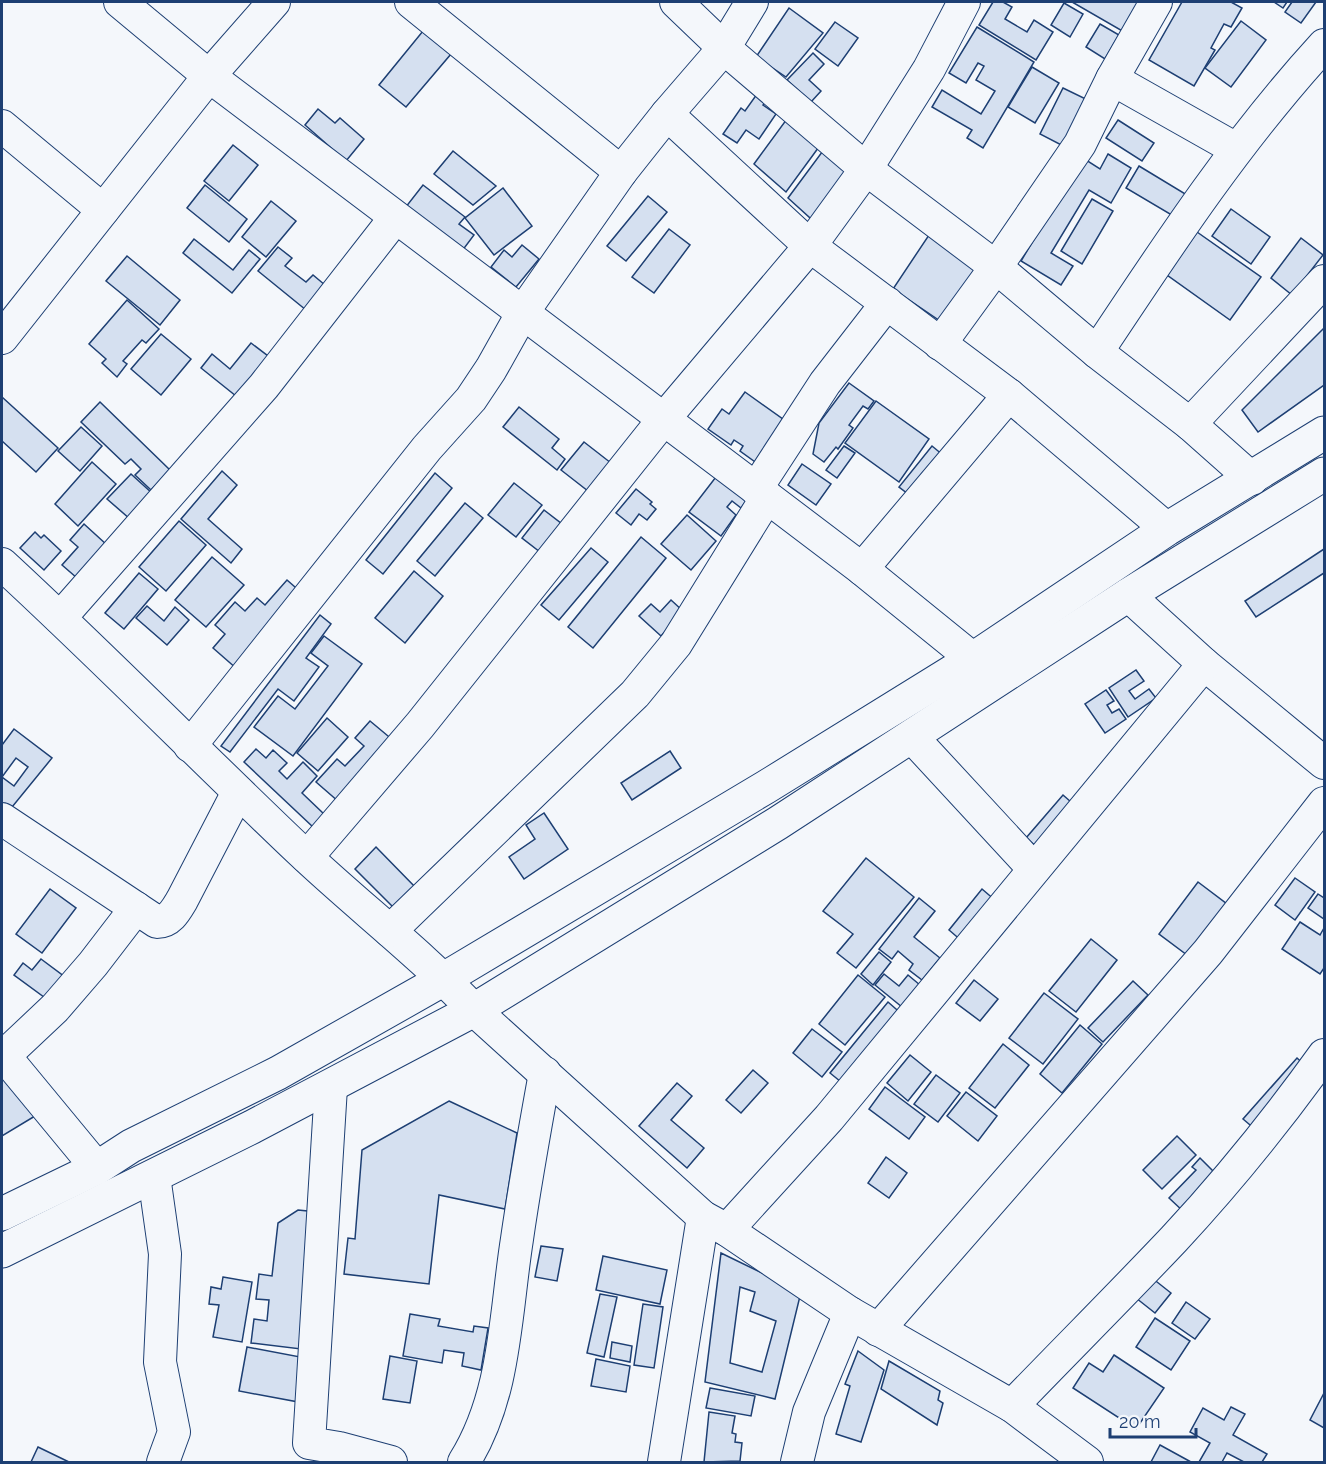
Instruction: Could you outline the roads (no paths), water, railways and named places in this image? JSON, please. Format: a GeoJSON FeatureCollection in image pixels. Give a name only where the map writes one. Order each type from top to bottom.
{"type":"FeatureCollection","features":[{"type":"Feature","properties":{"kind":"main road"},"geometry":{"type":"LineString","coordinates":[[2,1214],[97,1168],[131,1146],[278,1073],[444,979],[766,788],[973,659],[1167,529],[1324,433]]}},
{"type":"Feature","properties":{"kind":"main road"},"geometry":{"type":"LineString","coordinates":[[2,1251],[331,1087],[474,1010],[768,830],[1128,595],[1322,479]]}},
{"type":"Feature","properties":{"kind":"street"},"geometry":{"type":"LineString","coordinates":[[120,2],[209,76],[862,569],[973,659]]}},
{"type":"Feature","properties":{"kind":"street"},"geometry":{"type":"LineString","coordinates":[[2,338],[209,76],[274,2]]}},
{"type":"Feature","properties":{"kind":"street"},"geometry":{"type":"LineString","coordinates":[[411,2],[621,172]]}},
{"type":"Feature","properties":{"kind":"street"},"geometry":{"type":"LineString","coordinates":[[676,2],[724,48],[866,169],[996,267],[1097,352],[1190,424],[1252,479]]}},
{"type":"Feature","properties":{"kind":"street"},"geometry":{"type":"LineString","coordinates":[[190,746],[427,448],[471,399],[492,369],[523,312],[621,172],[724,48],[753,2]]}},
{"type":"Feature","properties":{"kind":"street"},"geometry":{"type":"LineString","coordinates":[[307,857],[420,725],[663,420],[810,246],[866,169],[929,69],[964,2]]}},
{"type":"Feature","properties":{"kind":"street"},"geometry":{"type":"LineString","coordinates":[[940,344],[1080,144],[1112,79],[1156,2]]}},
{"type":"Feature","properties":{"kind":"street"},"geometry":{"type":"LineString","coordinates":[[1097,352],[1180,226],[1236,149],[1320,59]]}},
{"type":"Feature","properties":{"kind":"street"},"geometry":{"type":"LineString","coordinates":[[1112,79],[1236,149]]}},
{"type":"Feature","properties":{"kind":"street"},"geometry":{"type":"LineString","coordinates":[[667,114],[810,246],[1010,395],[1167,529]]}},
{"type":"Feature","properties":{"kind":"street"},"geometry":{"type":"LineString","coordinates":[[2,126],[104,210]]}},
{"type":"Feature","properties":{"kind":"street"},"geometry":{"type":"LineString","coordinates":[[60,618],[264,386],[395,218]]}},
{"type":"Feature","properties":{"kind":"street"},"geometry":{"type":"LineString","coordinates":[[1190,424],[1324,281]]}},
{"type":"Feature","properties":{"kind":"street"},"geometry":{"type":"LineString","coordinates":[[390,931],[635,694],[676,644],[825,383],[887,303]]}},
{"type":"Feature","properties":{"kind":"street"},"geometry":{"type":"LineString","coordinates":[[862,569],[1010,395]]}},
{"type":"Feature","properties":{"kind":"street"},"geometry":{"type":"LineString","coordinates":[[2,564],[307,857],[444,979],[474,1010],[715,1223],[850,1313],[1012,1406],[1087,1462]]}},
{"type":"Feature","properties":{"kind":"street"},"geometry":{"type":"LineString","coordinates":[[1128,595],[1203,664],[1324,763]]}},
{"type":"Feature","properties":{"kind":"street"},"geometry":{"type":"LineString","coordinates":[[664,1462],[715,1223],[830,1118],[1203,664]]}},
{"type":"Feature","properties":{"kind":"street"},"geometry":{"type":"LineString","coordinates":[[912,737],[1034,870]]}},
{"type":"Feature","properties":{"kind":"street"},"geometry":{"type":"LineString","coordinates":[[2,819],[157,922],[164,922],[174,914],[238,792]]}},
{"type":"Feature","properties":{"kind":"street"},"geometry":{"type":"LineString","coordinates":[[878,1330],[1208,952],[1324,803]]}},
{"type":"Feature","properties":{"kind":"street"},"geometry":{"type":"LineString","coordinates":[[97,1168],[3,1055],[56,1008],[135,908]]}},
{"type":"Feature","properties":{"kind":"street"},"geometry":{"type":"LineString","coordinates":[[1012,1406],[1204,1205],[1290,1102],[1324,1055]]}},
{"type":"Feature","properties":{"kind":"street"},"geometry":{"type":"LineString","coordinates":[[464,1462],[478,1441],[498,1377],[505,1342],[516,1240],[545,1072]]}},
{"type":"Feature","properties":{"kind":"street"},"geometry":{"type":"LineString","coordinates":[[331,1087],[309,1443],[335,1455],[391,1462]]}},
{"type":"Feature","properties":{"kind":"street"},"geometry":{"type":"LineString","coordinates":[[154,1176],[165,1254],[160,1362],[174,1432],[163,1462]]}},
{"type":"Feature","properties":{"kind":"street"},"geometry":{"type":"LineString","coordinates":[[797,1462],[809,1412],[850,1313]]}}]}
